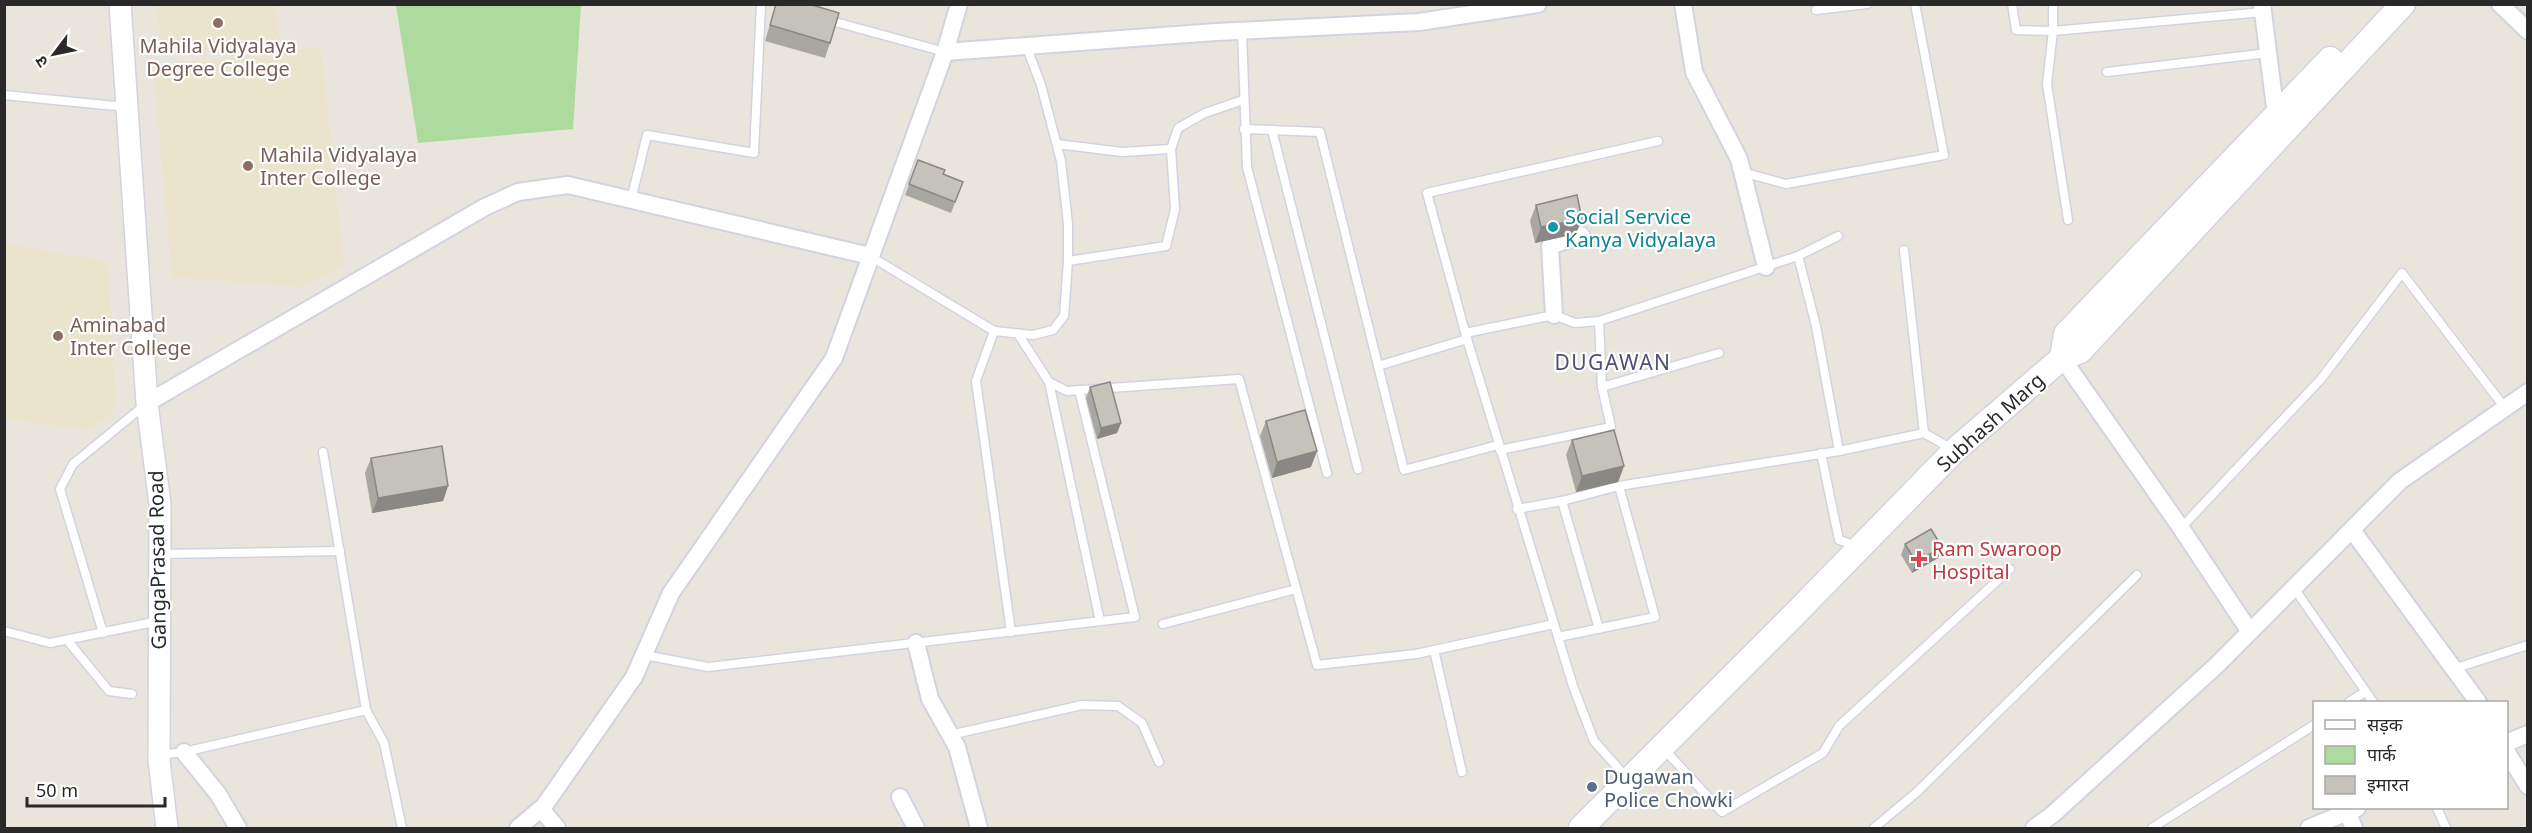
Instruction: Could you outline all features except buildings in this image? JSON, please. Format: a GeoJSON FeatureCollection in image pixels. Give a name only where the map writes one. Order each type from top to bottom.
{"type":"FeatureCollection","features":[{"type":"Feature","properties":{"kind":"main road"},"geometry":{"type":"LineString","coordinates":[[2282,122],[2382,4]]}},
{"type":"Feature","properties":{"kind":"main road"},"geometry":{"type":"LineString","coordinates":[[2282,122],[2403,4]]}},
{"type":"Feature","properties":{"kind":"main road","name":"Subhash Marg"},"geometry":{"type":"LineString","coordinates":[[1581,828],[1955,450],[2062,358],[2079,351],[2282,122]]}},
{"type":"Feature","properties":{"kind":"street","name":"GangaPrasad Road"},"geometry":{"type":"LineString","coordinates":[[120,4],[147,403],[160,504],[160,756],[167,828]]}},
{"type":"Feature","properties":{"kind":"street"},"geometry":{"type":"LineString","coordinates":[[519,828],[540,809],[634,677],[671,593],[834,358],[945,52],[959,4]]}},
{"type":"Feature","properties":{"kind":"street"},"geometry":{"type":"LineString","coordinates":[[945,52],[1242,31],[1419,22],[1538,4]]}},
{"type":"Feature","properties":{"kind":"street"},"geometry":{"type":"LineString","coordinates":[[1683,4],[1694,72],[1739,159],[1766,267]]}},
{"type":"Feature","properties":{"kind":"street"},"geometry":{"type":"LineString","coordinates":[[2500,4],[2528,31]]}},
{"type":"Feature","properties":{"kind":"street"},"geometry":{"type":"LineString","coordinates":[[2263,8],[2268,53],[2282,122]]}},
{"type":"Feature","properties":{"kind":"street"},"geometry":{"type":"LineString","coordinates":[[147,403],[485,207],[518,192],[568,185],[870,256]]}},
{"type":"Feature","properties":{"kind":"street"},"geometry":{"type":"LineString","coordinates":[[1554,315],[1550,246],[1581,235]]}},
{"type":"Feature","properties":{"kind":"street"},"geometry":{"type":"LineString","coordinates":[[2062,358],[2181,528],[2250,632]]}},
{"type":"Feature","properties":{"kind":"street"},"geometry":{"type":"LineString","coordinates":[[2043,825],[2218,664],[2400,481],[2528,392]]}},
{"type":"Feature","properties":{"kind":"street"},"geometry":{"type":"LineString","coordinates":[[2352,530],[2477,701]]}},
{"type":"Feature","properties":{"kind":"street"},"geometry":{"type":"LineString","coordinates":[[916,643],[930,699],[957,747],[979,828]]}},
{"type":"Feature","properties":{"kind":"street"},"geometry":{"type":"LineString","coordinates":[[2508,742],[2528,734]]}},
{"type":"Feature","properties":{"kind":"street"},"geometry":{"type":"LineString","coordinates":[[184,752],[218,795],[238,828]]}},
{"type":"Feature","properties":{"kind":"street"},"geometry":{"type":"LineString","coordinates":[[2508,754],[2528,786]]}},
{"type":"Feature","properties":{"kind":"street"},"geometry":{"type":"LineString","coordinates":[[900,797],[916,828]]}},
{"type":"Feature","properties":{"kind":"street"},"geometry":{"type":"LineString","coordinates":[[540,809],[556,828]]}},
{"type":"Feature","properties":{"kind":"street"},"geometry":{"type":"LineString","coordinates":[[2309,828],[2352,810],[2354,828]]}},
{"type":"Feature","properties":{"kind":"lane"},"geometry":{"type":"LineString","coordinates":[[631,200],[647,135],[754,153],[761,4]]}},
{"type":"Feature","properties":{"kind":"lane"},"geometry":{"type":"LineString","coordinates":[[1816,10],[1867,4]]}},
{"type":"Feature","properties":{"kind":"lane"},"geometry":{"type":"LineString","coordinates":[[1742,172],[1786,184],[1944,155],[1915,4]]}},
{"type":"Feature","properties":{"kind":"lane"},"geometry":{"type":"LineString","coordinates":[[2012,4],[2016,30],[2053,31],[2263,8]]}},
{"type":"Feature","properties":{"kind":"lane"},"geometry":{"type":"LineString","coordinates":[[2053,4],[2053,31],[2047,84],[2068,220]]}},
{"type":"Feature","properties":{"kind":"lane"},"geometry":{"type":"LineString","coordinates":[[819,17],[945,52]]}},
{"type":"Feature","properties":{"kind":"lane"},"geometry":{"type":"LineString","coordinates":[[1242,31],[1247,167],[1328,473]]}},
{"type":"Feature","properties":{"kind":"lane"},"geometry":{"type":"LineString","coordinates":[[870,256],[994,331],[1033,336],[1053,330],[1064,316],[1068,224],[1061,161],[1041,85],[1027,48]]}},
{"type":"Feature","properties":{"kind":"lane"},"geometry":{"type":"LineString","coordinates":[[2107,72],[2268,53]]}},
{"type":"Feature","properties":{"kind":"lane"},"geometry":{"type":"LineString","coordinates":[[4,94],[126,107]]}},
{"type":"Feature","properties":{"kind":"lane"},"geometry":{"type":"LineString","coordinates":[[1068,261],[1166,246],[1174,209],[1172,149],[1178,128],[1205,113],[1244,100]]}},
{"type":"Feature","properties":{"kind":"lane"},"geometry":{"type":"LineString","coordinates":[[1244,129],[1320,132],[1404,470],[1499,447],[1611,427],[1602,387],[1599,321]]}},
{"type":"Feature","properties":{"kind":"lane"},"geometry":{"type":"LineString","coordinates":[[1272,130],[1358,469]]}},
{"type":"Feature","properties":{"kind":"lane"},"geometry":{"type":"LineString","coordinates":[[1629,781],[1594,741],[1573,686],[1517,509],[1427,193],[1658,141]]}},
{"type":"Feature","properties":{"kind":"lane"},"geometry":{"type":"LineString","coordinates":[[1057,144],[1122,152],[1172,149]]}},
{"type":"Feature","properties":{"kind":"lane"},"geometry":{"type":"LineString","coordinates":[[1378,366],[1466,336],[1554,315],[1575,323],[1599,321],[1798,256],[1838,236]]}},
{"type":"Feature","properties":{"kind":"lane"},"geometry":{"type":"LineString","coordinates":[[1904,250],[1924,433]]}},
{"type":"Feature","properties":{"kind":"lane"},"geometry":{"type":"LineString","coordinates":[[1798,256],[1816,326],[1839,451]]}},
{"type":"Feature","properties":{"kind":"lane"},"geometry":{"type":"LineString","coordinates":[[2181,528],[2321,379],[2402,273],[2505,408]]}},
{"type":"Feature","properties":{"kind":"lane"},"geometry":{"type":"LineString","coordinates":[[994,331],[976,381],[1011,632]]}},
{"type":"Feature","properties":{"kind":"lane"},"geometry":{"type":"LineString","coordinates":[[1018,334],[1049,382],[1100,621]]}},
{"type":"Feature","properties":{"kind":"lane"},"geometry":{"type":"LineString","coordinates":[[1602,387],[1719,353]]}},
{"type":"Feature","properties":{"kind":"lane"},"geometry":{"type":"LineString","coordinates":[[1049,382],[1067,391],[1239,379],[1317,665],[1434,650],[1554,624]]}},
{"type":"Feature","properties":{"kind":"lane"},"geometry":{"type":"LineString","coordinates":[[644,655],[708,667],[1135,617],[1079,390]]}},
{"type":"Feature","properties":{"kind":"lane"},"geometry":{"type":"LineString","coordinates":[[103,633],[60,489],[73,464],[147,403]]}},
{"type":"Feature","properties":{"kind":"lane"},"geometry":{"type":"LineString","coordinates":[[1517,509],[1563,501],[1619,486],[1839,451],[1924,433],[1955,450]]}},
{"type":"Feature","properties":{"kind":"lane"},"geometry":{"type":"LineString","coordinates":[[323,452],[366,710],[384,743],[402,828]]}},
{"type":"Feature","properties":{"kind":"lane"},"geometry":{"type":"LineString","coordinates":[[1821,453],[1839,540],[1861,547]]}},
{"type":"Feature","properties":{"kind":"lane"},"geometry":{"type":"LineString","coordinates":[[1558,638],[1655,617],[1619,486]]}},
{"type":"Feature","properties":{"kind":"lane"},"geometry":{"type":"LineString","coordinates":[[1563,501],[1599,629]]}},
{"type":"Feature","properties":{"kind":"lane"},"geometry":{"type":"LineString","coordinates":[[160,554],[340,551]]}},
{"type":"Feature","properties":{"kind":"lane"},"geometry":{"type":"LineString","coordinates":[[1662,747],[1722,812],[1823,753],[1839,726],[2010,569]]}},
{"type":"Feature","properties":{"kind":"lane"},"geometry":{"type":"LineString","coordinates":[[1874,828],[1917,792],[2137,575]]}},
{"type":"Feature","properties":{"kind":"lane"},"geometry":{"type":"LineString","coordinates":[[2294,588],[2372,701]]}},
{"type":"Feature","properties":{"kind":"lane"},"geometry":{"type":"LineString","coordinates":[[1163,624],[1296,589]]}},
{"type":"Feature","properties":{"kind":"lane"},"geometry":{"type":"LineString","coordinates":[[6,634],[50,643],[160,621]]}},
{"type":"Feature","properties":{"kind":"lane"},"geometry":{"type":"LineString","coordinates":[[67,640],[109,691],[132,694]]}},
{"type":"Feature","properties":{"kind":"lane"},"geometry":{"type":"LineString","coordinates":[[2453,669],[2528,645]]}},
{"type":"Feature","properties":{"kind":"lane"},"geometry":{"type":"LineString","coordinates":[[1434,650],[1462,772]]}},
{"type":"Feature","properties":{"kind":"lane"},"geometry":{"type":"LineString","coordinates":[[2351,701],[2365,692]]}},
{"type":"Feature","properties":{"kind":"lane"},"geometry":{"type":"LineString","coordinates":[[950,735],[1082,705],[1118,706],[1142,723],[1159,762]]}},
{"type":"Feature","properties":{"kind":"lane"},"geometry":{"type":"LineString","coordinates":[[160,756],[366,710]]}},
{"type":"Feature","properties":{"kind":"lane"},"geometry":{"type":"LineString","coordinates":[[2152,828],[2313,726]]}},
{"type":"Feature","properties":{"kind":"lane"},"geometry":{"type":"LineString","coordinates":[[2438,809],[2446,828]]}},
{"type":"Feature","properties":{"kind":"shaded area","name":"Mahila Vidyalaya Degree College"},"geometry":{"type":"Polygon","coordinates":[[[157,5],[276,5],[280,42],[199,53],[160,54],[157,5]]]}},
{"type":"Feature","properties":{"kind":"shaded area","name":"Mahila Vidyalaya Inter College"},"geometry":{"type":"Polygon","coordinates":[[[321,47],[344,266],[301,287],[172,277],[153,67],[321,47]]]}},
{"type":"Feature","properties":{"kind":"shaded area","name":"Aminabad Inter College"},"geometry":{"type":"Polygon","coordinates":[[[5,243],[108,262],[116,410],[87,430],[5,418],[5,243]]]}},
{"type":"Feature","properties":{"kind":"green space"},"geometry":{"type":"Polygon","coordinates":[[[396,5],[581,5],[573,129],[418,143],[396,5]]]}},
{"type":"Feature","properties":{"kind":"place","name":"Mahila Vidyalaya Degree College"},"geometry":{"type":"Point","coordinates":[218,23]}},
{"type":"Feature","properties":{"kind":"place","name":"Mahila Vidyalaya Inter College"},"geometry":{"type":"Point","coordinates":[248,166]}},
{"type":"Feature","properties":{"kind":"place","name":"Social Service Kanya Vidyalaya"},"geometry":{"type":"Point","coordinates":[1553,227]}},
{"type":"Feature","properties":{"kind":"place","name":"Aminabad Inter College"},"geometry":{"type":"Point","coordinates":[58,336]}},
{"type":"Feature","properties":{"kind":"place","name":"Ram Swaroop Hospital"},"geometry":{"type":"Point","coordinates":[1919,559]}},
{"type":"Feature","properties":{"kind":"place","name":"Dugawan Police Chowki"},"geometry":{"type":"Point","coordinates":[1592,787]}},
{"type":"Feature","properties":{"kind":"district","name":"DUGAWAN"},"geometry":{"type":"Point","coordinates":[1613,362]}}]}
